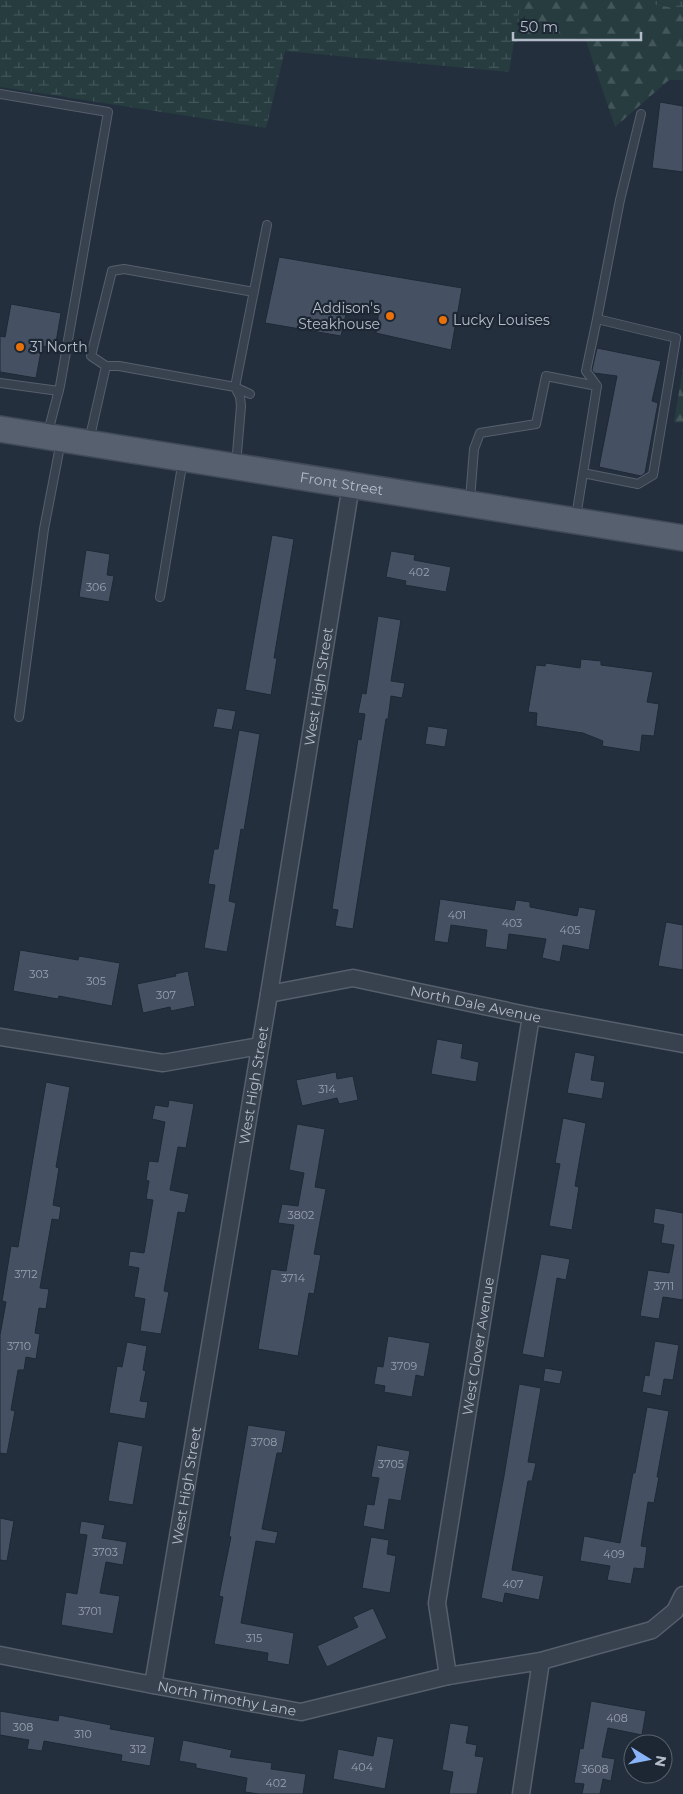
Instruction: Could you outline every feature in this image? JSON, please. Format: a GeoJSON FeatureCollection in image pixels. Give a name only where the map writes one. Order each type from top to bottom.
{"type":"FeatureCollection","features":[{"type":"Feature","properties":{"kind":"main road","name":"Front Street"},"geometry":{"type":"LineString","coordinates":[[0,429],[683,538]]}},
{"type":"Feature","properties":{"kind":"street","name":"West High Street"},"geometry":{"type":"LineString","coordinates":[[153,1686],[269,994],[351,485]]}},
{"type":"Feature","properties":{"kind":"street","name":"North Dale Avenue"},"geometry":{"type":"LineString","coordinates":[[269,994],[353,978],[531,1016],[683,1044]]}},
{"type":"Feature","properties":{"kind":"street","name":"West Clover Avenue"},"geometry":{"type":"LineString","coordinates":[[448,1676],[437,1603],[531,1016]]}},
{"type":"Feature","properties":{"kind":"street"},"geometry":{"type":"LineString","coordinates":[[0,1037],[164,1063],[260,1046]]}},
{"type":"Feature","properties":{"kind":"street","name":"North Timothy Lane"},"geometry":{"type":"LineString","coordinates":[[0,1655],[153,1686],[302,1712],[448,1676],[542,1661],[652,1630],[675,1610],[683,1595]]}},
{"type":"Feature","properties":{"kind":"street"},"geometry":{"type":"LineString","coordinates":[[521,1794],[542,1661]]}},
{"type":"Feature","properties":{"kind":"lane"},"geometry":{"type":"LineString","coordinates":[[0,94],[108,112],[59,391],[44,529],[19,717]]}},
{"type":"Feature","properties":{"kind":"lane"},"geometry":{"type":"LineString","coordinates":[[576,521],[597,386],[586,371],[620,200],[641,114]]}},
{"type":"Feature","properties":{"kind":"lane"},"geometry":{"type":"LineString","coordinates":[[236,467],[242,406],[235,387],[267,225]]}},
{"type":"Feature","properties":{"kind":"lane"},"geometry":{"type":"LineString","coordinates":[[250,394],[235,387],[119,366],[106,366],[91,356],[112,271],[124,270],[254,292]]}},
{"type":"Feature","properties":{"kind":"lane"},"geometry":{"type":"LineString","coordinates":[[583,473],[638,484],[653,475],[676,338],[597,319]]}},
{"type":"Feature","properties":{"kind":"lane"},"geometry":{"type":"LineString","coordinates":[[88,443],[106,366]]}},
{"type":"Feature","properties":{"kind":"lane"},"geometry":{"type":"LineString","coordinates":[[470,504],[474,449],[480,433],[536,424],[546,376],[597,386]]}},
{"type":"Feature","properties":{"kind":"lane"},"geometry":{"type":"LineString","coordinates":[[0,383],[59,391]]}},
{"type":"Feature","properties":{"kind":"lane"},"geometry":{"type":"LineString","coordinates":[[160,598],[183,458]]}},
{"type":"Feature","properties":{"kind":"green space"},"geometry":{"type":"Polygon","coordinates":[[[0,0],[521,0],[509,72],[285,51],[266,128],[0,87],[0,0]]]}},
{"type":"Feature","properties":{"kind":"green space"},"geometry":{"type":"Polygon","coordinates":[[[276,0],[683,0],[683,80],[669,80],[615,127],[585,38],[444,46],[276,0]]]}},
{"type":"Feature","properties":{"kind":"green space"},"geometry":{"type":"Polygon","coordinates":[[[632,0],[683,0],[683,10],[632,0]]]}},
{"type":"Feature","properties":{"kind":"green space"},"geometry":{"type":"Polygon","coordinates":[[[683,368],[683,423],[674,422],[683,368]]]}},
{"type":"Feature","properties":{"kind":"building"},"geometry":{"type":"Polygon","coordinates":[[[660,102],[683,106],[683,172],[652,168],[660,102]]]}},
{"type":"Feature","properties":{"kind":"building"},"geometry":{"type":"Polygon","coordinates":[[[279,257],[462,288],[451,350],[376,333],[379,310],[348,305],[341,336],[265,323],[279,257]]]}},
{"type":"Feature","properties":{"kind":"building"},"geometry":{"type":"Polygon","coordinates":[[[11,304],[61,313],[55,348],[42,346],[36,378],[0,372],[0,336],[5,337],[11,304]]]}},
{"type":"Feature","properties":{"kind":"building"},"geometry":{"type":"Polygon","coordinates":[[[597,348],[661,361],[652,401],[658,403],[645,473],[641,476],[599,467],[617,376],[594,373],[592,370],[597,348]]]}},
{"type":"Feature","properties":{"kind":"building"},"geometry":{"type":"Polygon","coordinates":[[[272,535],[294,539],[274,658],[277,658],[271,695],[245,690],[272,535]]]}},
{"type":"Feature","properties":{"kind":"building"},"geometry":{"type":"Polygon","coordinates":[[[86,550],[110,554],[107,575],[114,576],[109,602],[79,597],[86,550]]]}},
{"type":"Feature","properties":{"kind":"building"},"geometry":{"type":"Polygon","coordinates":[[[391,551],[415,555],[414,560],[451,567],[446,592],[405,585],[406,581],[386,577],[391,551]]]}},
{"type":"Feature","properties":{"kind":"building"},"geometry":{"type":"Polygon","coordinates":[[[378,616],[401,620],[391,681],[405,683],[402,698],[391,696],[388,719],[386,719],[353,929],[335,926],[338,910],[332,909],[358,739],[361,740],[365,714],[358,713],[362,693],[366,694],[378,616]]]}},
{"type":"Feature","properties":{"kind":"building"},"geometry":{"type":"Polygon","coordinates":[[[581,659],[601,661],[601,665],[653,672],[647,702],[659,704],[654,736],[642,735],[640,752],[602,746],[603,741],[583,733],[536,726],[537,713],[528,712],[536,665],[545,666],[546,663],[580,668],[581,659]]]}},
{"type":"Feature","properties":{"kind":"building"},"geometry":{"type":"Polygon","coordinates":[[[217,708],[236,711],[232,730],[213,727],[217,708]]]}},
{"type":"Feature","properties":{"kind":"building"},"geometry":{"type":"Polygon","coordinates":[[[428,726],[448,729],[445,747],[425,744],[428,726]]]}},
{"type":"Feature","properties":{"kind":"building"},"geometry":{"type":"Polygon","coordinates":[[[239,730],[260,734],[244,830],[241,829],[229,901],[236,903],[227,952],[204,948],[215,885],[208,884],[214,849],[218,849],[239,730]]]}},
{"type":"Feature","properties":{"kind":"building"},"geometry":{"type":"Polygon","coordinates":[[[440,899],[514,910],[516,900],[530,902],[530,907],[577,916],[579,907],[596,910],[589,950],[563,945],[560,962],[542,958],[546,939],[509,934],[507,950],[485,947],[487,930],[451,925],[448,943],[434,941],[440,899]]]}},
{"type":"Feature","properties":{"kind":"building"},"geometry":{"type":"Polygon","coordinates":[[[666,922],[683,925],[683,970],[658,966],[666,922]]]}},
{"type":"Feature","properties":{"kind":"building"},"geometry":{"type":"Polygon","coordinates":[[[20,950],[78,960],[79,956],[120,963],[112,1006],[59,996],[58,999],[13,991],[20,950]]]}},
{"type":"Feature","properties":{"kind":"building"},"geometry":{"type":"Polygon","coordinates":[[[188,971],[195,1006],[171,1011],[170,1007],[143,1013],[137,984],[176,976],[175,974],[188,971]]]}},
{"type":"Feature","properties":{"kind":"building"},"geometry":{"type":"Polygon","coordinates":[[[437,1039],[463,1044],[461,1058],[479,1062],[476,1082],[431,1074],[437,1039]]]}},
{"type":"Feature","properties":{"kind":"building"},"geometry":{"type":"Polygon","coordinates":[[[575,1052],[595,1056],[591,1080],[605,1082],[602,1099],[567,1093],[575,1052]]]}},
{"type":"Feature","properties":{"kind":"building"},"geometry":{"type":"Polygon","coordinates":[[[336,1072],[337,1079],[353,1076],[358,1100],[339,1104],[337,1098],[302,1106],[296,1080],[336,1072]]]}},
{"type":"Feature","properties":{"kind":"building"},"geometry":{"type":"Polygon","coordinates":[[[46,1082],[70,1087],[56,1167],[59,1168],[53,1205],[61,1207],[59,1220],[52,1219],[40,1288],[49,1289],[46,1309],[39,1308],[35,1333],[40,1334],[36,1359],[26,1357],[24,1370],[18,1370],[11,1410],[15,1411],[7,1454],[0,1453],[0,1335],[6,1302],[2,1301],[11,1246],[18,1247],[46,1082]]]}},
{"type":"Feature","properties":{"kind":"building"},"geometry":{"type":"Polygon","coordinates":[[[169,1100],[194,1104],[186,1148],[178,1147],[170,1190],[189,1194],[185,1213],[178,1212],[164,1291],[169,1292],[161,1334],[140,1331],[145,1299],[134,1297],[139,1268],[128,1266],[130,1251],[144,1253],[153,1200],[146,1199],[149,1181],[146,1180],[149,1161],[158,1162],[165,1122],[152,1119],[155,1105],[168,1107],[169,1100]]]}},
{"type":"Feature","properties":{"kind":"building"},"geometry":{"type":"Polygon","coordinates":[[[563,1118],[586,1123],[575,1186],[579,1187],[572,1230],[549,1226],[560,1164],[555,1163],[563,1118]]]}},
{"type":"Feature","properties":{"kind":"building"},"geometry":{"type":"Polygon","coordinates":[[[297,1124],[325,1129],[315,1187],[326,1189],[314,1254],[321,1255],[314,1294],[309,1293],[298,1356],[258,1349],[271,1269],[286,1271],[294,1225],[278,1223],[282,1204],[298,1206],[304,1173],[289,1170],[297,1124]]]}},
{"type":"Feature","properties":{"kind":"building"},"geometry":{"type":"Polygon","coordinates":[[[655,1208],[683,1213],[683,1300],[663,1297],[659,1319],[640,1316],[648,1270],[669,1273],[674,1245],[661,1243],[664,1225],[653,1223],[655,1208]]]}},
{"type":"Feature","properties":{"kind":"building"},"geometry":{"type":"Polygon","coordinates":[[[541,1254],[570,1259],[566,1280],[557,1278],[544,1358],[522,1354],[541,1254]]]}},
{"type":"Feature","properties":{"kind":"building"},"geometry":{"type":"Polygon","coordinates":[[[388,1336],[430,1343],[424,1377],[416,1375],[412,1397],[384,1392],[385,1386],[374,1384],[377,1366],[383,1367],[388,1336]]]}},
{"type":"Feature","properties":{"kind":"building"},"geometry":{"type":"Polygon","coordinates":[[[655,1341],[679,1345],[673,1380],[664,1379],[661,1396],[642,1392],[645,1375],[649,1376],[655,1341]]]}},
{"type":"Feature","properties":{"kind":"building"},"geometry":{"type":"Polygon","coordinates":[[[127,1342],[147,1346],[143,1370],[146,1371],[140,1401],[148,1402],[145,1419],[109,1413],[117,1366],[122,1367],[127,1342]]]}},
{"type":"Feature","properties":{"kind":"building"},"geometry":{"type":"Polygon","coordinates":[[[545,1368],[563,1371],[560,1384],[543,1381],[545,1368]]]}},
{"type":"Feature","properties":{"kind":"building"},"geometry":{"type":"Polygon","coordinates":[[[519,1384],[541,1388],[528,1462],[536,1463],[532,1481],[528,1481],[512,1570],[544,1576],[539,1600],[505,1593],[503,1603],[481,1598],[519,1384]]]}},
{"type":"Feature","properties":{"kind":"building"},"geometry":{"type":"Polygon","coordinates":[[[647,1407],[669,1411],[654,1503],[648,1502],[641,1546],[647,1547],[644,1569],[634,1568],[631,1584],[607,1580],[610,1566],[580,1561],[584,1536],[620,1543],[647,1407]]]}},
{"type":"Feature","properties":{"kind":"building"},"geometry":{"type":"Polygon","coordinates":[[[248,1425],[286,1431],[282,1453],[277,1453],[262,1529],[278,1532],[275,1544],[256,1541],[241,1623],[294,1633],[289,1665],[267,1661],[268,1653],[214,1644],[223,1597],[219,1596],[231,1537],[229,1536],[248,1425]]]}},
{"type":"Feature","properties":{"kind":"building"},"geometry":{"type":"Polygon","coordinates":[[[118,1441],[143,1446],[133,1505],[108,1501],[118,1441]]]}},
{"type":"Feature","properties":{"kind":"building"},"geometry":{"type":"Polygon","coordinates":[[[377,1445],[410,1451],[401,1501],[389,1499],[384,1530],[363,1526],[367,1504],[374,1505],[379,1478],[371,1477],[377,1445]]]}},
{"type":"Feature","properties":{"kind":"building"},"geometry":{"type":"Polygon","coordinates":[[[0,1518],[14,1521],[7,1561],[0,1560],[0,1518]]]}},
{"type":"Feature","properties":{"kind":"building"},"geometry":{"type":"Polygon","coordinates":[[[81,1521],[105,1525],[102,1538],[127,1542],[123,1565],[106,1562],[100,1593],[120,1596],[113,1634],[61,1625],[66,1592],[77,1594],[87,1535],[79,1534],[81,1521]]]}},
{"type":"Feature","properties":{"kind":"building"},"geometry":{"type":"Polygon","coordinates":[[[371,1537],[389,1540],[387,1554],[396,1556],[390,1593],[362,1588],[371,1537]]]}},
{"type":"Feature","properties":{"kind":"building"},"geometry":{"type":"Polygon","coordinates":[[[373,1608],[387,1638],[327,1667],[317,1646],[358,1627],[353,1617],[373,1608]]]}},
{"type":"Feature","properties":{"kind":"building"},"geometry":{"type":"Polygon","coordinates":[[[591,1701],[646,1711],[642,1734],[608,1728],[602,1757],[615,1759],[611,1781],[603,1779],[600,1794],[582,1794],[584,1784],[574,1783],[580,1748],[583,1749],[591,1701]]]}},
{"type":"Feature","properties":{"kind":"building"},"geometry":{"type":"Polygon","coordinates":[[[0,1711],[58,1721],[59,1715],[111,1725],[110,1729],[155,1737],[150,1766],[121,1761],[122,1755],[44,1741],[42,1751],[27,1749],[29,1740],[0,1735],[0,1711]]]}},
{"type":"Feature","properties":{"kind":"building"},"geometry":{"type":"Polygon","coordinates":[[[450,1723],[469,1726],[466,1743],[477,1745],[475,1756],[484,1757],[477,1794],[449,1794],[453,1772],[442,1770],[450,1723]]]}},
{"type":"Feature","properties":{"kind":"building"},"geometry":{"type":"Polygon","coordinates":[[[377,1736],[394,1739],[385,1789],[333,1779],[338,1749],[373,1756],[377,1736]]]}},
{"type":"Feature","properties":{"kind":"building"},"geometry":{"type":"Polygon","coordinates":[[[183,1740],[232,1750],[230,1757],[272,1763],[271,1769],[306,1774],[303,1794],[259,1794],[245,1792],[247,1778],[196,1768],[196,1764],[179,1761],[183,1740]]]}},
{"type":"Feature","properties":{"kind":"place","name":"Addison's Steakhouse"},"geometry":{"type":"Point","coordinates":[390,316]}},
{"type":"Feature","properties":{"kind":"place","name":"Lucky Louises"},"geometry":{"type":"Point","coordinates":[443,320]}},
{"type":"Feature","properties":{"kind":"place","name":"31 North"},"geometry":{"type":"Point","coordinates":[20,347]}}]}
